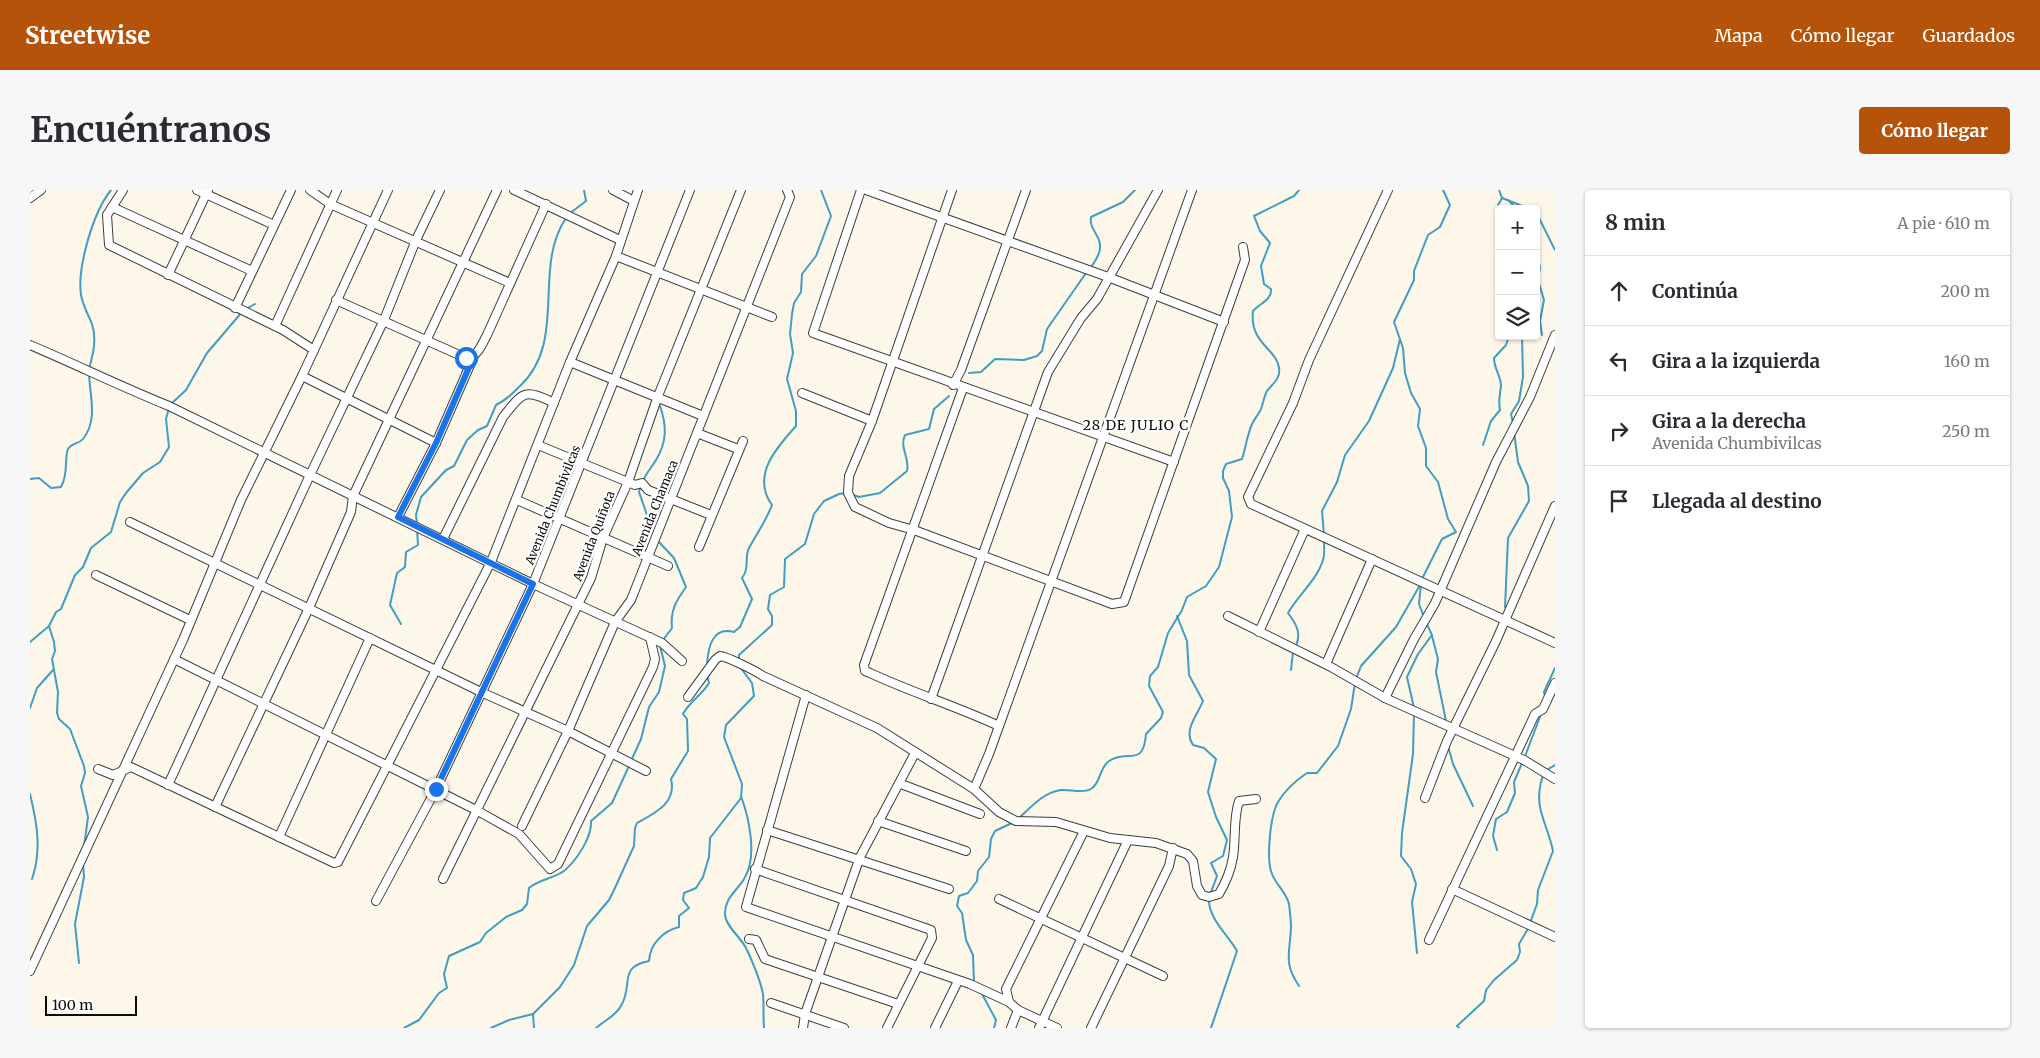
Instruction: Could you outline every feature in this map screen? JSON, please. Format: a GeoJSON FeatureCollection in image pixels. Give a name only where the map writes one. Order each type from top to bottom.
{"type":"FeatureCollection","features":[{"type":"Feature","properties":{"kind":"street"},"geometry":{"type":"LineString","coordinates":[[30,198],[41,190]]}},
{"type":"Feature","properties":{"kind":"street"},"geometry":{"type":"LineString","coordinates":[[123,190],[107,215],[109,245],[275,326],[314,350]]}},
{"type":"Feature","properties":{"kind":"street"},"geometry":{"type":"LineString","coordinates":[[197,190],[207,192],[274,225]]}},
{"type":"Feature","properties":{"kind":"street"},"geometry":{"type":"LineString","coordinates":[[235,308],[291,190]]}},
{"type":"Feature","properties":{"kind":"street"},"geometry":{"type":"LineString","coordinates":[[310,190],[330,204],[416,240],[510,283]]}},
{"type":"Feature","properties":{"kind":"street"},"geometry":{"type":"LineString","coordinates":[[275,326],[337,190]]}},
{"type":"Feature","properties":{"kind":"street"},"geometry":{"type":"LineString","coordinates":[[30,971],[174,659],[214,562],[264,452],[302,376],[388,190]]}},
{"type":"Feature","properties":{"kind":"street"},"geometry":{"type":"LineString","coordinates":[[168,785],[310,475],[384,320],[416,240],[440,190]]}},
{"type":"Feature","properties":{"kind":"street"},"geometry":{"type":"LineString","coordinates":[[215,807],[309,608],[351,512],[353,496],[497,190]]}},
{"type":"Feature","properties":{"kind":"street"},"geometry":{"type":"LineString","coordinates":[[514,190],[620,240]]}},
{"type":"Feature","properties":{"kind":"street"},"geometry":{"type":"LineString","coordinates":[[612,190],[634,201]]}},
{"type":"Feature","properties":{"kind":"street"},"geometry":{"type":"LineString","coordinates":[[98,769],[112,775],[131,767],[279,837],[334,862],[338,862],[491,562],[570,362],[616,256],[638,190]]}},
{"type":"Feature","properties":{"kind":"street","name":"Avenida Chumbivilcas"},"geometry":{"type":"LineString","coordinates":[[376,901],[436,789],[533,584],[559,517],[583,463],[614,379],[690,190]]}},
{"type":"Feature","properties":{"kind":"street","name":"Avenida Quiñota"},"geometry":{"type":"LineString","coordinates":[[443,878],[591,578],[603,538],[628,482],[658,396],[741,190]]}},
{"type":"Feature","properties":{"kind":"street"},"geometry":{"type":"LineString","coordinates":[[861,190],[812,333],[891,363],[1174,462]]}},
{"type":"Feature","properties":{"kind":"street"},"geometry":{"type":"LineString","coordinates":[[866,190],[1108,277],[1224,322]]}},
{"type":"Feature","properties":{"kind":"street"},"geometry":{"type":"LineString","coordinates":[[952,190],[872,420],[849,476],[848,493],[851,503],[854,507],[889,523],[914,530],[1112,604],[1124,602],[1245,260],[1243,246]]}},
{"type":"Feature","properties":{"kind":"street"},"geometry":{"type":"LineString","coordinates":[[954,384],[961,370],[1026,190]]}},
{"type":"Feature","properties":{"kind":"street"},"geometry":{"type":"LineString","coordinates":[[931,699],[1048,372],[1108,277],[1158,190]]}},
{"type":"Feature","properties":{"kind":"street"},"geometry":{"type":"LineString","coordinates":[[974,789],[999,726],[1192,190]]}},
{"type":"Feature","properties":{"kind":"street"},"geometry":{"type":"LineString","coordinates":[[1388,190],[1309,360],[1293,403],[1248,497],[1250,504],[1555,643]]}},
{"type":"Feature","properties":{"kind":"street","name":"Avenida Chamaca"},"geometry":{"type":"LineString","coordinates":[[522,826],[568,731],[616,622],[631,600],[790,196],[788,191]]}},
{"type":"Feature","properties":{"kind":"street"},"geometry":{"type":"LineString","coordinates":[[168,275],[207,192]]}},
{"type":"Feature","properties":{"kind":"street"},"geometry":{"type":"LineString","coordinates":[[398,517],[436,443],[474,356],[487,335],[546,204]]}},
{"type":"Feature","properties":{"kind":"street"},"geometry":{"type":"LineString","coordinates":[[112,207],[252,271]]}},
{"type":"Feature","properties":{"kind":"street"},"geometry":{"type":"LineString","coordinates":[[616,256],[702,288],[772,317]]}},
{"type":"Feature","properties":{"kind":"street"},"geometry":{"type":"LineString","coordinates":[[336,300],[466,358],[474,356]]}},
{"type":"Feature","properties":{"kind":"street"},"geometry":{"type":"LineString","coordinates":[[1385,698],[1439,591],[1496,462],[1530,397],[1555,335]]}},
{"type":"Feature","properties":{"kind":"street"},"geometry":{"type":"LineString","coordinates":[[30,345],[89,370],[122,387],[170,406],[533,584],[662,642],[682,661]]}},
{"type":"Feature","properties":{"kind":"street"},"geometry":{"type":"LineString","coordinates":[[570,362],[658,396],[703,416]]}},
{"type":"Feature","properties":{"kind":"street"},"geometry":{"type":"LineString","coordinates":[[302,376],[436,443]]}},
{"type":"Feature","properties":{"kind":"street"},"geometry":{"type":"LineString","coordinates":[[963,388],[914,530],[864,665],[865,671],[931,699],[950,704],[999,726]]}},
{"type":"Feature","properties":{"kind":"street"},"geometry":{"type":"LineString","coordinates":[[443,539],[503,417],[517,399],[524,393],[534,393],[554,403]]}},
{"type":"Feature","properties":{"kind":"street"},"geometry":{"type":"LineString","coordinates":[[802,393],[872,420]]}},
{"type":"Feature","properties":{"kind":"street"},"geometry":{"type":"LineString","coordinates":[[697,433],[738,449]]}},
{"type":"Feature","properties":{"kind":"street"},"geometry":{"type":"LineString","coordinates":[[699,547],[742,441]]}},
{"type":"Feature","properties":{"kind":"street"},"geometry":{"type":"LineString","coordinates":[[538,445],[635,485],[642,483],[648,490],[711,515]]}},
{"type":"Feature","properties":{"kind":"street"},"geometry":{"type":"LineString","coordinates":[[517,500],[668,566]]}},
{"type":"Feature","properties":{"kind":"street"},"geometry":{"type":"LineString","coordinates":[[1425,798],[1454,729],[1505,621],[1555,506]]}},
{"type":"Feature","properties":{"kind":"street"},"geometry":{"type":"LineString","coordinates":[[130,522],[482,692],[612,752],[646,772]]}},
{"type":"Feature","properties":{"kind":"street"},"geometry":{"type":"LineString","coordinates":[[1259,632],[1305,529]]}},
{"type":"Feature","properties":{"kind":"street"},"geometry":{"type":"LineString","coordinates":[[1326,664],[1372,559]]}},
{"type":"Feature","properties":{"kind":"street"},"geometry":{"type":"LineString","coordinates":[[96,575],[190,620]]}},
{"type":"Feature","properties":{"kind":"street"},"geometry":{"type":"LineString","coordinates":[[1228,616],[1326,664],[1385,698],[1516,757],[1555,779]]}},
{"type":"Feature","properties":{"kind":"street"},"geometry":{"type":"LineString","coordinates":[[174,659],[476,810],[519,834],[550,868],[558,864],[653,667],[655,659],[650,637]]}},
{"type":"Feature","properties":{"kind":"street"},"geometry":{"type":"LineString","coordinates":[[279,837],[370,638]]}},
{"type":"Feature","properties":{"kind":"street"},"geometry":{"type":"LineString","coordinates":[[688,697],[720,656],[729,658],[740,665],[877,728],[974,789],[999,812],[1016,821],[1056,822],[1110,838],[1173,848],[1187,854],[1193,861],[1197,886],[1202,895],[1209,897],[1219,894],[1228,876],[1234,855],[1235,812],[1239,801],[1256,799]]}},
{"type":"Feature","properties":{"kind":"street"},"geometry":{"type":"LineString","coordinates":[[1429,940],[1535,714],[1543,709],[1555,683]]}},
{"type":"Feature","properties":{"kind":"street"},"geometry":{"type":"LineString","coordinates":[[806,695],[755,869],[746,907],[958,980],[1008,1002],[1041,1025],[1057,1028]]}},
{"type":"Feature","properties":{"kind":"street"},"geometry":{"type":"LineString","coordinates":[[803,1028],[805,1015],[859,860],[878,821],[901,784],[916,753]]}},
{"type":"Feature","properties":{"kind":"street"},"geometry":{"type":"LineString","coordinates":[[901,784],[980,814]]}},
{"type":"Feature","properties":{"kind":"street"},"geometry":{"type":"LineString","coordinates":[[878,821],[966,851]]}},
{"type":"Feature","properties":{"kind":"street"},"geometry":{"type":"LineString","coordinates":[[767,830],[949,889]]}},
{"type":"Feature","properties":{"kind":"street"},"geometry":{"type":"LineString","coordinates":[[1008,1002],[1006,989],[1084,831]]}},
{"type":"Feature","properties":{"kind":"street"},"geometry":{"type":"LineString","coordinates":[[1041,1025],[1128,840]]}},
{"type":"Feature","properties":{"kind":"street"},"geometry":{"type":"LineString","coordinates":[[1091,1028],[1169,866],[1173,848]]}},
{"type":"Feature","properties":{"kind":"street"},"geometry":{"type":"LineString","coordinates":[[755,869],[931,930],[932,938],[887,1028]]}},
{"type":"Feature","properties":{"kind":"street"},"geometry":{"type":"LineString","coordinates":[[1452,889],[1555,937]]}},
{"type":"Feature","properties":{"kind":"street"},"geometry":{"type":"LineString","coordinates":[[999,899],[1163,976]]}},
{"type":"Feature","properties":{"kind":"street"},"geometry":{"type":"LineString","coordinates":[[749,939],[756,940],[765,959],[898,1004]]}},
{"type":"Feature","properties":{"kind":"street"},"geometry":{"type":"LineString","coordinates":[[935,1028],[958,980]]}},
{"type":"Feature","properties":{"kind":"street"},"geometry":{"type":"LineString","coordinates":[[771,1003],[844,1028]]}},
{"type":"Feature","properties":{"kind":"street"},"geometry":{"type":"LineString","coordinates":[[1011,1028],[1018,1010]]}},
{"type":"Feature","properties":{"kind":"waterway"},"geometry":{"type":"LineString","coordinates":[[89,369],[94,336],[92,324],[81,295],[81,270],[98,212],[111,190]]}},
{"type":"Feature","properties":{"kind":"waterway"},"geometry":{"type":"LineString","coordinates":[[569,214],[586,201],[584,190]]}},
{"type":"Feature","properties":{"kind":"waterway"},"geometry":{"type":"LineString","coordinates":[[707,665],[710,646],[716,635],[721,632],[734,632],[740,627],[752,599],[742,578],[746,570],[749,548],[772,505],[766,494],[764,484],[765,473],[774,453],[796,426],[796,411],[787,379],[793,353],[790,334],[792,314],[794,303],[801,292],[802,274],[816,256],[831,216],[821,190]]}},
{"type":"Feature","properties":{"kind":"waterway"},"geometry":{"type":"LineString","coordinates":[[1091,267],[1100,249],[1100,243],[1091,223],[1091,217],[1123,202],[1135,190]]}},
{"type":"Feature","properties":{"kind":"waterway"},"geometry":{"type":"LineString","coordinates":[[1019,818],[1038,801],[1055,791],[1084,791],[1091,789],[1097,783],[1103,767],[1109,761],[1122,756],[1134,756],[1142,751],[1146,734],[1161,718],[1163,712],[1149,686],[1150,676],[1158,667],[1168,633],[1182,610],[1187,597],[1206,586],[1219,567],[1232,517],[1229,491],[1223,478],[1223,471],[1226,464],[1242,459],[1251,427],[1261,409],[1265,395],[1279,375],[1277,361],[1259,338],[1253,322],[1253,311],[1268,299],[1271,293],[1271,289],[1264,284],[1261,266],[1270,243],[1260,231],[1254,216],[1294,196],[1299,190]]}},
{"type":"Feature","properties":{"kind":"waterway"},"geometry":{"type":"LineString","coordinates":[[1422,579],[1442,539],[1456,532],[1448,519],[1438,482],[1426,466],[1426,448],[1418,426],[1420,409],[1411,393],[1405,373],[1403,348],[1394,322],[1414,280],[1414,271],[1428,235],[1440,227],[1450,205],[1443,190]]}},
{"type":"Feature","properties":{"kind":"waterway"},"geometry":{"type":"LineString","coordinates":[[1499,190],[1502,198],[1520,205]]}},
{"type":"Feature","properties":{"kind":"waterway"},"geometry":{"type":"LineString","coordinates":[[1498,205],[1502,198]]}},
{"type":"Feature","properties":{"kind":"waterway"},"geometry":{"type":"LineString","coordinates":[[1508,200],[1513,205]]}},
{"type":"Feature","properties":{"kind":"waterway"},"geometry":{"type":"LineString","coordinates":[[417,525],[416,515],[421,497],[446,470],[454,466],[467,440],[478,430],[487,426],[496,405],[514,392],[534,368],[543,348],[547,326],[551,259],[556,238],[566,218]]}},
{"type":"Feature","properties":{"kind":"waterway"},"geometry":{"type":"LineString","coordinates":[[1540,220],[1555,250]]}},
{"type":"Feature","properties":{"kind":"waterway"},"geometry":{"type":"LineString","coordinates":[[969,373],[981,372],[995,359],[1024,360],[1037,356],[1042,351],[1047,329],[1086,273]]}},
{"type":"Feature","properties":{"kind":"waterway"},"geometry":{"type":"LineString","coordinates":[[1540,287],[1544,300],[1540,321],[1542,335]]}},
{"type":"Feature","properties":{"kind":"waterway"},"geometry":{"type":"LineString","coordinates":[[246,309],[255,304]]}},
{"type":"Feature","properties":{"kind":"waterway"},"geometry":{"type":"LineString","coordinates":[[171,404],[186,390],[207,353],[242,312]]}},
{"type":"Feature","properties":{"kind":"waterway"},"geometry":{"type":"LineString","coordinates":[[1324,535],[1322,511],[1337,482],[1345,455],[1369,421],[1393,368],[1400,339]]}},
{"type":"Feature","properties":{"kind":"waterway"},"geometry":{"type":"LineString","coordinates":[[1483,445],[1491,421],[1500,410],[1501,382],[1494,358],[1506,345],[1508,340]]}},
{"type":"Feature","properties":{"kind":"waterway"},"geometry":{"type":"LineString","coordinates":[[1513,423],[1511,414],[1519,401],[1523,377],[1522,340]]}},
{"type":"Feature","properties":{"kind":"waterway"},"geometry":{"type":"LineString","coordinates":[[30,479],[39,478],[51,488],[61,487],[66,471],[68,449],[83,439],[88,432],[92,416],[89,374]]}},
{"type":"Feature","properties":{"kind":"waterway"},"geometry":{"type":"LineString","coordinates":[[851,494],[859,497],[880,493],[907,471],[908,466],[903,444],[905,435],[929,429],[934,409],[949,396]]}},
{"type":"Feature","properties":{"kind":"waterway"},"geometry":{"type":"LineString","coordinates":[[643,481],[660,453],[664,440],[665,427],[660,406]]}},
{"type":"Feature","properties":{"kind":"waterway"},"geometry":{"type":"LineString","coordinates":[[84,847],[88,817],[81,786],[85,773],[84,766],[70,729],[59,719],[57,713],[58,692],[52,659],[55,651],[49,626],[56,612],[61,609],[75,575],[83,567],[91,548],[111,532],[120,502],[126,493],[143,473],[160,462],[169,447],[166,419],[169,408]]}},
{"type":"Feature","properties":{"kind":"waterway"},"geometry":{"type":"LineString","coordinates":[[1505,607],[1508,538],[1529,501],[1528,486],[1518,462],[1514,432]]}},
{"type":"Feature","properties":{"kind":"waterway"},"geometry":{"type":"LineString","coordinates":[[641,485],[639,492],[654,535]]}},
{"type":"Feature","properties":{"kind":"waterway"},"geometry":{"type":"LineString","coordinates":[[739,660],[739,655],[772,625],[772,616],[768,609],[770,595],[784,587],[785,559],[805,544],[814,514],[824,501],[846,493]]}},
{"type":"Feature","properties":{"kind":"waterway"},"geometry":{"type":"LineString","coordinates":[[401,624],[390,605],[397,573],[405,567],[406,552],[418,545],[417,530]]}},
{"type":"Feature","properties":{"kind":"waterway"},"geometry":{"type":"LineString","coordinates":[[1295,648],[1298,630],[1288,613],[1320,567],[1324,555],[1324,540]]}},
{"type":"Feature","properties":{"kind":"waterway"},"geometry":{"type":"LineString","coordinates":[[658,541],[674,558],[686,587],[674,606],[672,628],[663,640]]}},
{"type":"Feature","properties":{"kind":"waterway"},"geometry":{"type":"LineString","coordinates":[[1421,584],[1419,604],[1424,617]]}},
{"type":"Feature","properties":{"kind":"waterway"},"geometry":{"type":"LineString","coordinates":[[1356,679],[1361,666],[1396,627],[1420,585]]}},
{"type":"Feature","properties":{"kind":"waterway"},"geometry":{"type":"LineString","coordinates":[[1177,616],[1187,641],[1189,675],[1203,701],[1190,728],[1190,739],[1193,745],[1204,748],[1216,759],[1208,792],[1216,817],[1227,840],[1223,856],[1211,863],[1217,876],[1210,895]]}},
{"type":"Feature","properties":{"kind":"waterway"},"geometry":{"type":"LineString","coordinates":[[1414,708],[1407,677],[1418,654],[1432,635],[1426,622]]}},
{"type":"Feature","properties":{"kind":"waterway"},"geometry":{"type":"LineString","coordinates":[[30,642],[49,626]]}},
{"type":"Feature","properties":{"kind":"waterway"},"geometry":{"type":"LineString","coordinates":[[1432,636],[1438,659],[1436,672],[1446,721]]}},
{"type":"Feature","properties":{"kind":"waterway"},"geometry":{"type":"LineString","coordinates":[[631,761],[641,739],[649,707],[659,692],[665,666],[660,646]]}},
{"type":"Feature","properties":{"kind":"waterway"},"geometry":{"type":"LineString","coordinates":[[1291,670],[1293,652]]}},
{"type":"Feature","properties":{"kind":"waterway"},"geometry":{"type":"LineString","coordinates":[[596,1028],[620,1008],[625,997],[628,977],[633,967],[649,961],[652,949],[658,939],[679,927],[679,916],[689,908],[683,900],[684,893],[696,888],[703,877],[709,857],[710,838],[741,798],[742,784],[724,737],[726,725],[754,696],[752,683],[740,667]]}},
{"type":"Feature","properties":{"kind":"waterway"},"geometry":{"type":"LineString","coordinates":[[1545,696],[1544,692],[1555,668]]}},
{"type":"Feature","properties":{"kind":"waterway"},"geometry":{"type":"LineString","coordinates":[[30,708],[37,688],[53,670]]}},
{"type":"Feature","properties":{"kind":"waterway"},"geometry":{"type":"LineString","coordinates":[[491,1028],[509,1020],[533,1014],[560,987],[574,965],[587,926],[609,900],[634,846],[637,823],[657,811],[668,801],[671,795],[671,779],[688,751],[687,719],[683,714],[709,683],[707,675]]}},
{"type":"Feature","properties":{"kind":"waterway"},"geometry":{"type":"LineString","coordinates":[[1299,986],[1289,964],[1291,927],[1289,904],[1270,867],[1271,827],[1278,802],[1287,790],[1307,773],[1317,773],[1338,746],[1351,709],[1355,683]]}},
{"type":"Feature","properties":{"kind":"waterway"},"geometry":{"type":"LineString","coordinates":[[1414,713],[1413,754],[1402,833],[1401,856],[1411,869],[1416,884],[1412,902],[1417,953]]}},
{"type":"Feature","properties":{"kind":"waterway"},"geometry":{"type":"LineString","coordinates":[[1524,759],[1541,714]]}},
{"type":"Feature","properties":{"kind":"waterway"},"geometry":{"type":"LineString","coordinates":[[1448,746],[1453,764],[1473,806]]}},
{"type":"Feature","properties":{"kind":"waterway"},"geometry":{"type":"LineString","coordinates":[[1497,850],[1493,836],[1496,819],[1507,812],[1515,793],[1514,782],[1522,763]]}},
{"type":"Feature","properties":{"kind":"waterway"},"geometry":{"type":"LineString","coordinates":[[1545,771],[1555,765]]}},
{"type":"Feature","properties":{"kind":"waterway"},"geometry":{"type":"LineString","coordinates":[[404,1028],[419,1020],[439,993],[447,988],[444,974],[449,956],[480,942],[486,933],[506,917],[522,910],[527,904],[529,888],[560,874],[574,861],[583,848],[589,834],[591,821],[612,803],[629,766]]}},
{"type":"Feature","properties":{"kind":"waterway"},"geometry":{"type":"LineString","coordinates":[[1530,923],[1537,904],[1538,890],[1553,851],[1540,806],[1539,797],[1543,775]]}},
{"type":"Feature","properties":{"kind":"waterway"},"geometry":{"type":"LineString","coordinates":[[30,794],[35,815],[38,847],[32,879]]}},
{"type":"Feature","properties":{"kind":"waterway"},"geometry":{"type":"LineString","coordinates":[[741,796],[751,838],[751,860],[744,879],[727,904],[725,915],[728,924],[745,946],[758,977],[763,994],[764,1028]]}},
{"type":"Feature","properties":{"kind":"waterway"},"geometry":{"type":"LineString","coordinates":[[974,982],[973,955],[966,940],[962,913],[957,906],[959,896],[968,893],[977,881],[978,871],[989,857],[991,839],[995,831],[1014,822]]}},
{"type":"Feature","properties":{"kind":"waterway"},"geometry":{"type":"LineString","coordinates":[[79,963],[75,924],[84,877],[83,864]]}},
{"type":"Feature","properties":{"kind":"waterway"},"geometry":{"type":"LineString","coordinates":[[1209,899],[1215,920],[1237,951],[1211,1028]]}},
{"type":"Feature","properties":{"kind":"waterway"},"geometry":{"type":"LineString","coordinates":[[1459,1028],[1457,1026],[1484,1001],[1486,990],[1494,980],[1517,960],[1520,952],[1519,944],[1529,927]]}},
{"type":"Feature","properties":{"kind":"waterway"},"geometry":{"type":"LineString","coordinates":[[981,992],[996,1020],[994,1028]]}},
{"type":"Feature","properties":{"kind":"waterway"},"geometry":{"type":"LineString","coordinates":[[533,1014],[534,1028]]}},
{"type":"Feature","properties":{"kind":"district","name":"28 DE JULIO C"},"geometry":{"type":"Point","coordinates":[1136,425]}},
{"type":"Feature","properties":{"kind":"route"},"geometry":{"type":"LineString","coordinates":[[436,789],[533,584],[398,517],[436,443],[474,356],[466,358]]}}]}
